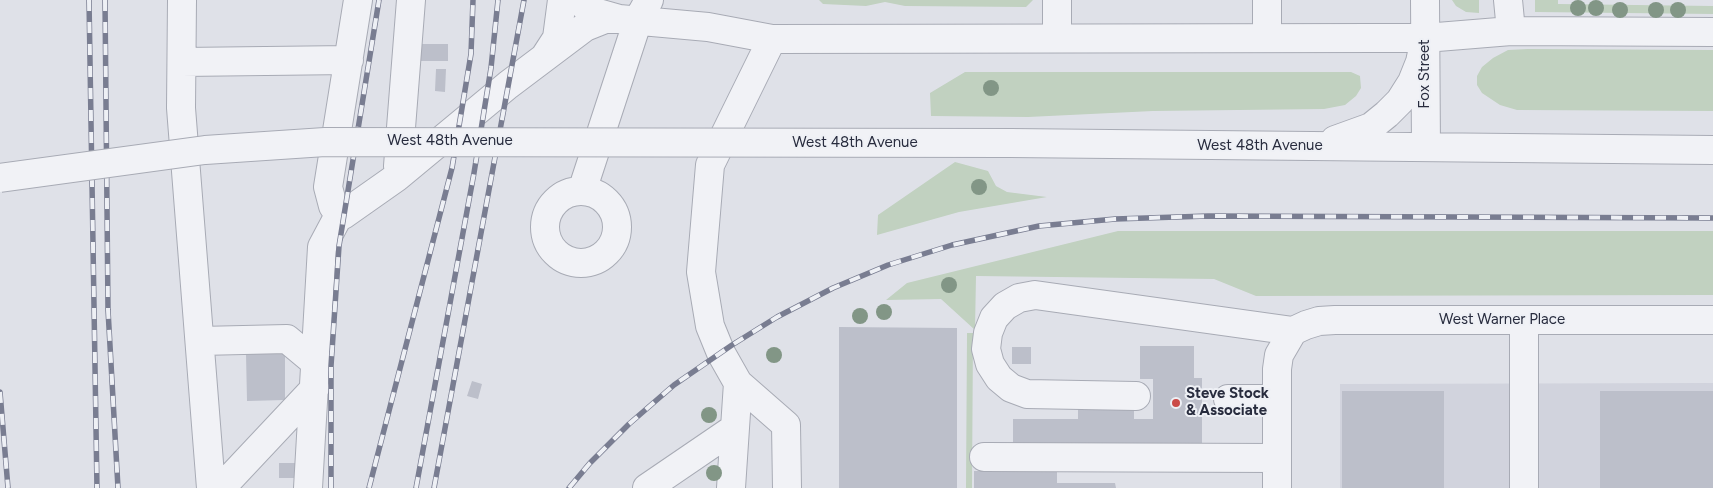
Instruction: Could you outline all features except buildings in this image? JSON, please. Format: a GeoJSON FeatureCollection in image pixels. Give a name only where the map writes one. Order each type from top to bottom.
{"type":"FeatureCollection","features":[{"type":"Feature","properties":{"kind":"street"},"geometry":{"type":"LineString","coordinates":[[182,0],[181,108],[211,488]]}},
{"type":"Feature","properties":{"kind":"street"},"geometry":{"type":"LineString","coordinates":[[339,215],[333,206],[328,188],[358,0]]}},
{"type":"Feature","properties":{"kind":"street"},"geometry":{"type":"LineString","coordinates":[[397,177],[411,0]]}},
{"type":"Feature","properties":{"kind":"street"},"geometry":{"type":"LineString","coordinates":[[545,56],[557,38],[562,0]]}},
{"type":"Feature","properties":{"kind":"street"},"geometry":{"type":"LineString","coordinates":[[578,0],[591,11],[635,13],[772,39],[1425,38],[1511,31],[1713,32]]}},
{"type":"Feature","properties":{"kind":"street"},"geometry":{"type":"LineString","coordinates":[[1057,0],[1057,38]]}},
{"type":"Feature","properties":{"kind":"street"},"geometry":{"type":"LineString","coordinates":[[1268,0],[1268,38]]}},
{"type":"Feature","properties":{"kind":"street","name":"Fox Street"},"geometry":{"type":"LineString","coordinates":[[1425,0],[1426,147]]}},
{"type":"Feature","properties":{"kind":"street"},"geometry":{"type":"LineString","coordinates":[[1508,0],[1511,31]]}},
{"type":"Feature","properties":{"kind":"street"},"geometry":{"type":"LineString","coordinates":[[339,215],[343,215],[397,177],[545,56],[585,27],[605,19],[635,13]]}},
{"type":"Feature","properties":{"kind":"street"},"geometry":{"type":"LineString","coordinates":[[582,191],[635,13]]}},
{"type":"Feature","properties":{"kind":"street"},"geometry":{"type":"LineString","coordinates":[[1314,146],[1356,134],[1387,114],[1412,82],[1420,62],[1425,38]]}},
{"type":"Feature","properties":{"kind":"street"},"geometry":{"type":"LineString","coordinates":[[772,39],[710,165],[701,272],[710,326],[721,352],[738,383],[786,425],[787,488]]}},
{"type":"Feature","properties":{"kind":"street"},"geometry":{"type":"LineString","coordinates":[[182,62],[349,60]]}},
{"type":"Feature","properties":{"kind":"street","name":"West 48th Avenue"},"geometry":{"type":"LineString","coordinates":[[0,178],[205,150],[325,142],[1010,143],[1713,150]]}},
{"type":"Feature","properties":{"kind":"street"},"geometry":{"type":"LineString","coordinates":[[308,488],[322,247],[339,215]]}},
{"type":"Feature","properties":{"kind":"street"},"geometry":{"type":"LineString","coordinates":[[1136,396],[1027,394],[1012,388],[999,378],[990,364],[986,349],[988,333],[994,318],[1005,306],[1019,298],[1036,295],[1294,331],[1280,355],[1277,488]]}},
{"type":"Feature","properties":{"kind":"street","name":"West Warner Place"},"geometry":{"type":"LineString","coordinates":[[1294,331],[1320,321],[1336,320],[1713,320]]}},
{"type":"Feature","properties":{"kind":"street"},"geometry":{"type":"LineString","coordinates":[[1524,320],[1524,488]]}},
{"type":"Feature","properties":{"kind":"street"},"geometry":{"type":"LineString","coordinates":[[200,341],[287,339],[316,376]]}},
{"type":"Feature","properties":{"kind":"street"},"geometry":{"type":"LineString","coordinates":[[221,488],[316,376]]}},
{"type":"Feature","properties":{"kind":"street"},"geometry":{"type":"LineString","coordinates":[[732,488],[738,383]]}},
{"type":"Feature","properties":{"kind":"street"},"geometry":{"type":"LineString","coordinates":[[1228,399],[1278,399]]}},
{"type":"Feature","properties":{"kind":"street"},"geometry":{"type":"LineString","coordinates":[[647,488],[735,428]]}},
{"type":"Feature","properties":{"kind":"street"},"geometry":{"type":"LineString","coordinates":[[984,457],[1277,458]]}},
{"type":"Feature","properties":{"kind":"shaded area"},"geometry":{"type":"Polygon","coordinates":[[[1713,383],[1713,488],[1340,488],[1340,384],[1713,383]]]}},
{"type":"Feature","properties":{"kind":"green space"},"geometry":{"type":"Polygon","coordinates":[[[819,0],[1033,0],[1026,7],[905,6],[885,2],[866,6],[823,4],[819,0]]]}},
{"type":"Feature","properties":{"kind":"green space"},"geometry":{"type":"Polygon","coordinates":[[[1452,0],[1479,0],[1479,13],[1466,12],[1456,6],[1452,0]]]}},
{"type":"Feature","properties":{"kind":"green space"},"geometry":{"type":"Polygon","coordinates":[[[1535,0],[1558,0],[1558,4],[1713,6],[1713,14],[1535,12],[1535,0]]]}},
{"type":"Feature","properties":{"kind":"green space"},"geometry":{"type":"Polygon","coordinates":[[[1508,50],[1713,50],[1713,111],[1517,110],[1500,105],[1482,93],[1477,85],[1477,76],[1482,67],[1493,58],[1508,50]]]}},
{"type":"Feature","properties":{"kind":"green space"},"geometry":{"type":"Polygon","coordinates":[[[965,72],[1351,72],[1360,76],[1361,88],[1356,96],[1345,105],[1324,109],[1153,111],[1028,117],[931,116],[930,93],[965,72]]]}},
{"type":"Feature","properties":{"kind":"green space"},"geometry":{"type":"Polygon","coordinates":[[[955,162],[988,171],[996,186],[1007,192],[1047,197],[959,212],[877,235],[878,215],[955,162]]]}},
{"type":"Feature","properties":{"kind":"green space"},"geometry":{"type":"Polygon","coordinates":[[[1118,231],[1713,231],[1713,295],[1256,296],[1214,279],[976,276],[975,330],[941,299],[886,300],[907,283],[1118,231]]]}},
{"type":"Feature","properties":{"kind":"green space"},"geometry":{"type":"Polygon","coordinates":[[[967,333],[973,333],[972,488],[966,488],[967,333]]]}},
{"type":"Feature","properties":{"kind":"railway"},"geometry":{"type":"LineString","coordinates":[[89,0],[97,488]]}},
{"type":"Feature","properties":{"kind":"railway"},"geometry":{"type":"LineString","coordinates":[[105,0],[108,310],[118,488]]}},
{"type":"Feature","properties":{"kind":"railway"},"geometry":{"type":"LineString","coordinates":[[331,488],[331,366],[339,246],[379,0]]}},
{"type":"Feature","properties":{"kind":"railway"},"geometry":{"type":"LineString","coordinates":[[369,488],[452,168],[471,54],[473,0]]}},
{"type":"Feature","properties":{"kind":"railway"},"geometry":{"type":"LineString","coordinates":[[416,488],[474,173],[491,68],[498,0]]}},
{"type":"Feature","properties":{"kind":"railway"},"geometry":{"type":"LineString","coordinates":[[434,488],[524,0]]}},
{"type":"Feature","properties":{"kind":"railway"},"geometry":{"type":"LineString","coordinates":[[569,488],[590,463],[629,424],[674,385],[732,345],[777,317],[833,288],[888,265],[952,245],[1039,226],[1115,219],[1208,216],[1713,218]]}},
{"type":"Feature","properties":{"kind":"railway"},"geometry":{"type":"LineString","coordinates":[[0,392],[8,488]]}},
{"type":"Feature","properties":{"kind":"place","name":"Steve Stock & Associate"},"geometry":{"type":"Point","coordinates":[1176,403]}}]}
